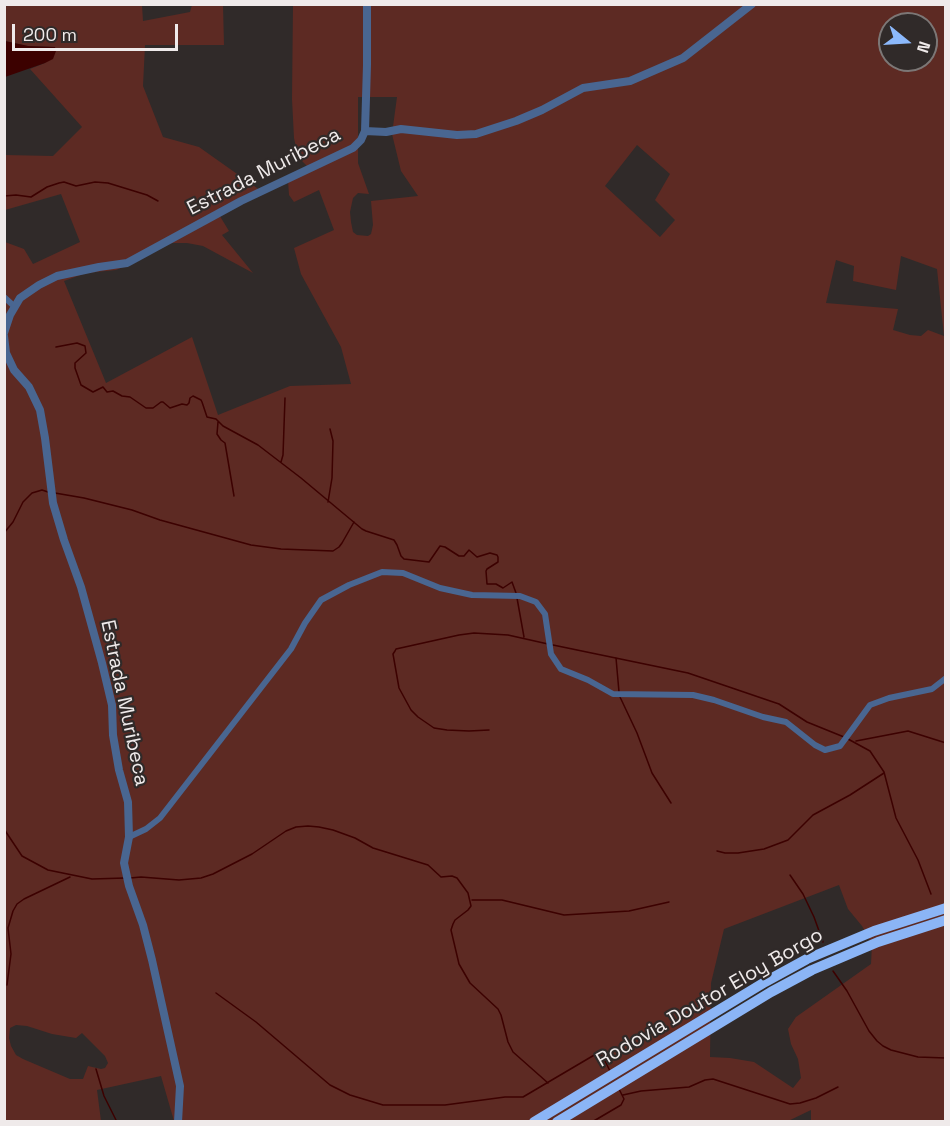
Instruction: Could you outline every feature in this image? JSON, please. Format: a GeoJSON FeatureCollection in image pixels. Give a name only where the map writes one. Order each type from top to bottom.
{"type":"FeatureCollection","features":[{"type":"Feature","properties":{"kind":"highway","name":"Rodovia Doutor Eloy Borgo"},"geometry":{"type":"LineString","coordinates":[[534,1122],[786,970],[866,933],[945,908]]}},
{"type":"Feature","properties":{"kind":"highway","name":"Rodovia Doutor Eloy Borgo"},"geometry":{"type":"LineString","coordinates":[[557,1122],[771,992],[812,970],[878,942],[945,920]]}},
{"type":"Feature","properties":{"kind":"street"},"geometry":{"type":"LineString","coordinates":[[365,131],[367,4]]}},
{"type":"Feature","properties":{"kind":"street","name":"Estrada Muribeca"},"geometry":{"type":"LineString","coordinates":[[178,1122],[180,1086],[152,960],[124,863],[129,837],[128,802],[113,735],[112,705],[81,587],[53,503],[40,410],[29,387],[14,370],[6,352],[4,334],[10,315],[21,298],[39,285],[57,276],[127,263],[241,201],[352,148],[361,140],[365,131],[386,132],[401,129],[457,135],[476,134],[516,121],[583,88],[630,81],[683,58],[752,4]]}},
{"type":"Feature","properties":{"kind":"street"},"geometry":{"type":"LineString","coordinates":[[4,297],[15,307]]}},
{"type":"Feature","properties":{"kind":"street"},"geometry":{"type":"LineString","coordinates":[[129,837],[146,829],[160,818],[291,649],[321,600],[349,585],[382,572],[403,573],[440,588],[472,595],[520,596],[536,602],[545,614],[551,654],[561,669],[613,694],[693,695],[786,722],[825,750],[840,746],[870,705],[889,698],[932,689],[945,678]]}},
{"type":"Feature","properties":{"kind":"shaded area"},"geometry":{"type":"Polygon","coordinates":[[[5,5],[142,5],[143,21],[190,12],[192,5],[223,5],[224,45],[145,45],[143,86],[163,137],[199,147],[264,193],[218,213],[229,231],[222,235],[253,273],[203,246],[172,243],[116,270],[86,273],[64,281],[106,383],[192,337],[218,415],[290,386],[351,384],[341,347],[301,274],[294,248],[334,230],[319,190],[294,202],[289,195],[288,181],[311,170],[298,157],[294,138],[293,5],[945,5],[945,1121],[811,1121],[811,1110],[786,1122],[174,1121],[161,1076],[97,1090],[101,1121],[6,1122],[5,242],[24,249],[33,264],[80,242],[61,194],[5,210],[5,155],[53,156],[82,127],[30,69],[45,63],[55,47],[28,46],[5,41],[5,5]],[[358,97],[358,163],[369,194],[358,193],[353,198],[350,212],[351,222],[353,232],[357,235],[368,236],[371,234],[373,225],[371,201],[418,196],[401,171],[392,134],[397,97],[358,97]],[[637,145],[605,186],[660,237],[675,220],[655,200],[670,174],[637,145]],[[901,256],[896,290],[853,281],[854,266],[836,260],[826,303],[898,309],[893,330],[921,336],[928,330],[944,336],[937,269],[901,256]],[[839,885],[724,929],[711,983],[710,1057],[754,1062],[793,1088],[801,1078],[798,1059],[791,1044],[788,1029],[796,1017],[871,964],[872,944],[862,926],[848,909],[839,885]],[[16,1025],[10,1028],[9,1038],[16,1055],[70,1079],[83,1079],[88,1066],[101,1069],[105,1068],[108,1063],[105,1056],[82,1033],[76,1038],[52,1034],[27,1026],[16,1025]]]}},
{"type":"Feature","properties":{"kind":"shaded area"},"geometry":{"type":"Polygon","coordinates":[[[5,41],[28,46],[55,47],[56,51],[53,59],[5,77],[5,41]]]}},
{"type":"Feature","properties":{"kind":"waterway"},"geometry":{"type":"LineString","coordinates":[[4,196],[31,197],[59,183],[64,182],[76,186],[95,182],[108,183],[147,195],[158,201]]}},
{"type":"Feature","properties":{"kind":"waterway"},"geometry":{"type":"LineString","coordinates":[[56,347],[77,343],[85,346],[86,353],[75,363],[75,368],[81,385],[93,392],[103,387],[107,392],[113,391],[130,397],[146,408],[153,408],[161,402],[170,408],[182,404],[187,405],[193,396],[201,400],[207,417],[216,419],[223,426],[258,445],[362,529],[394,540],[404,559],[429,562],[440,546],[459,556],[464,556],[469,550],[477,557],[490,553],[497,555],[498,562],[486,571],[487,584],[496,584],[503,588],[512,582],[516,593]]}},
{"type":"Feature","properties":{"kind":"waterway"},"geometry":{"type":"LineString","coordinates":[[281,462],[285,398]]}},
{"type":"Feature","properties":{"kind":"waterway"},"geometry":{"type":"LineString","coordinates":[[218,422],[217,434],[225,443],[234,496]]}},
{"type":"Feature","properties":{"kind":"waterway"},"geometry":{"type":"LineString","coordinates":[[328,502],[332,478],[333,441],[330,429]]}},
{"type":"Feature","properties":{"kind":"waterway"},"geometry":{"type":"LineString","coordinates":[[4,533],[13,522],[23,502],[32,493],[42,490],[48,492]]}},
{"type":"Feature","properties":{"kind":"waterway"},"geometry":{"type":"LineString","coordinates":[[55,493],[132,510],[251,545],[281,549],[333,551],[342,543],[354,522]]}},
{"type":"Feature","properties":{"kind":"waterway"},"geometry":{"type":"LineString","coordinates":[[517,598],[524,637]]}},
{"type":"Feature","properties":{"kind":"waterway"},"geometry":{"type":"LineString","coordinates":[[489,730],[434,728],[418,717],[411,710],[399,688],[393,654],[396,649],[474,633],[508,635],[548,644]]}},
{"type":"Feature","properties":{"kind":"waterway"},"geometry":{"type":"LineString","coordinates":[[553,645],[688,673],[779,704],[807,722],[844,737]]}},
{"type":"Feature","properties":{"kind":"waterway"},"geometry":{"type":"LineString","coordinates":[[616,658],[619,692]]}},
{"type":"Feature","properties":{"kind":"waterway"},"geometry":{"type":"LineString","coordinates":[[620,697],[652,773],[671,803]]}},
{"type":"Feature","properties":{"kind":"waterway"},"geometry":{"type":"LineString","coordinates":[[856,741],[908,731],[946,743]]}},
{"type":"Feature","properties":{"kind":"waterway"},"geometry":{"type":"LineString","coordinates":[[848,739],[870,751],[884,772],[896,818],[918,860],[931,894]]}},
{"type":"Feature","properties":{"kind":"waterway"},"geometry":{"type":"LineString","coordinates":[[717,851],[738,853],[764,849],[788,840],[813,815],[884,773]]}},
{"type":"Feature","properties":{"kind":"waterway"},"geometry":{"type":"LineString","coordinates":[[130,878],[179,880],[201,878],[252,854],[286,831],[308,826],[333,830],[373,848],[428,865],[441,877],[457,878],[468,893],[471,906],[455,920],[451,930],[459,964],[470,983],[498,1009],[513,1052],[548,1083]]}},
{"type":"Feature","properties":{"kind":"waterway"},"geometry":{"type":"LineString","coordinates":[[4,829],[22,856],[48,870],[92,879],[125,878]]}},
{"type":"Feature","properties":{"kind":"waterway"},"geometry":{"type":"LineString","coordinates":[[790,875],[803,894],[823,942]]}},
{"type":"Feature","properties":{"kind":"waterway"},"geometry":{"type":"LineString","coordinates":[[7,985],[11,954],[8,928],[17,904],[70,877]]}},
{"type":"Feature","properties":{"kind":"waterway"},"geometry":{"type":"LineString","coordinates":[[472,900],[502,900],[564,915],[629,911],[669,902]]}},
{"type":"Feature","properties":{"kind":"waterway"},"geometry":{"type":"LineString","coordinates":[[833,971],[869,1031],[883,1046],[918,1057],[946,1058]]}},
{"type":"Feature","properties":{"kind":"waterway"},"geometry":{"type":"LineString","coordinates":[[216,993],[256,1022],[330,1085],[350,1095],[383,1105],[445,1105],[505,1097],[523,1097],[596,1054],[603,1057],[610,1071]]}},
{"type":"Feature","properties":{"kind":"waterway"},"geometry":{"type":"LineString","coordinates":[[96,1069],[104,1096],[117,1122]]}},
{"type":"Feature","properties":{"kind":"waterway"},"geometry":{"type":"LineString","coordinates":[[623,1095],[641,1091],[689,1087],[713,1079],[790,1104],[816,1098],[838,1087]]}},
{"type":"Feature","properties":{"kind":"waterway"},"geometry":{"type":"LineString","coordinates":[[592,1122],[621,1105],[624,1099],[619,1089]]}}]}
